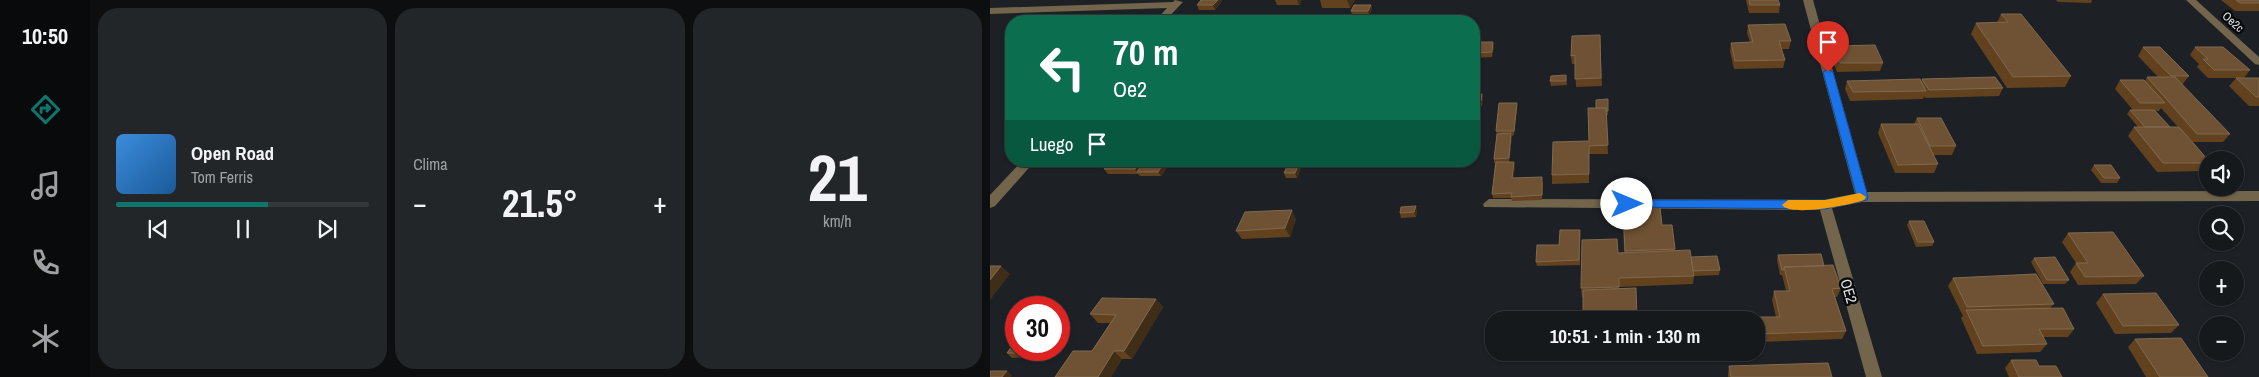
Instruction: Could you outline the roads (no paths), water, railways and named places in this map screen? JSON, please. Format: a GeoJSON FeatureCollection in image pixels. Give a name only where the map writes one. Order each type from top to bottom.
{"type":"FeatureCollection","features":[{"type":"Feature","properties":{"kind":"street"},"geometry":{"type":"LineString","coordinates":[[1808,0],[1862,197]]}},
{"type":"Feature","properties":{"kind":"street","name":"Oe2c"},"geometry":{"type":"LineString","coordinates":[[2191,0],[2259,62]]}},
{"type":"Feature","properties":{"kind":"street"},"geometry":{"type":"LineString","coordinates":[[990,10],[1178,2]]}},
{"type":"Feature","properties":{"kind":"street"},"geometry":{"type":"LineString","coordinates":[[1166,15],[1178,2]]}},
{"type":"Feature","properties":{"kind":"street"},"geometry":{"type":"LineString","coordinates":[[990,203],[1023,167]]}},
{"type":"Feature","properties":{"kind":"street"},"geometry":{"type":"LineString","coordinates":[[1489,204],[1825,205],[1862,197],[2259,196]]}},
{"type":"Feature","properties":{"kind":"street","name":"OE2"},"geometry":{"type":"LineString","coordinates":[[1825,205],[1874,377]]}}]}
